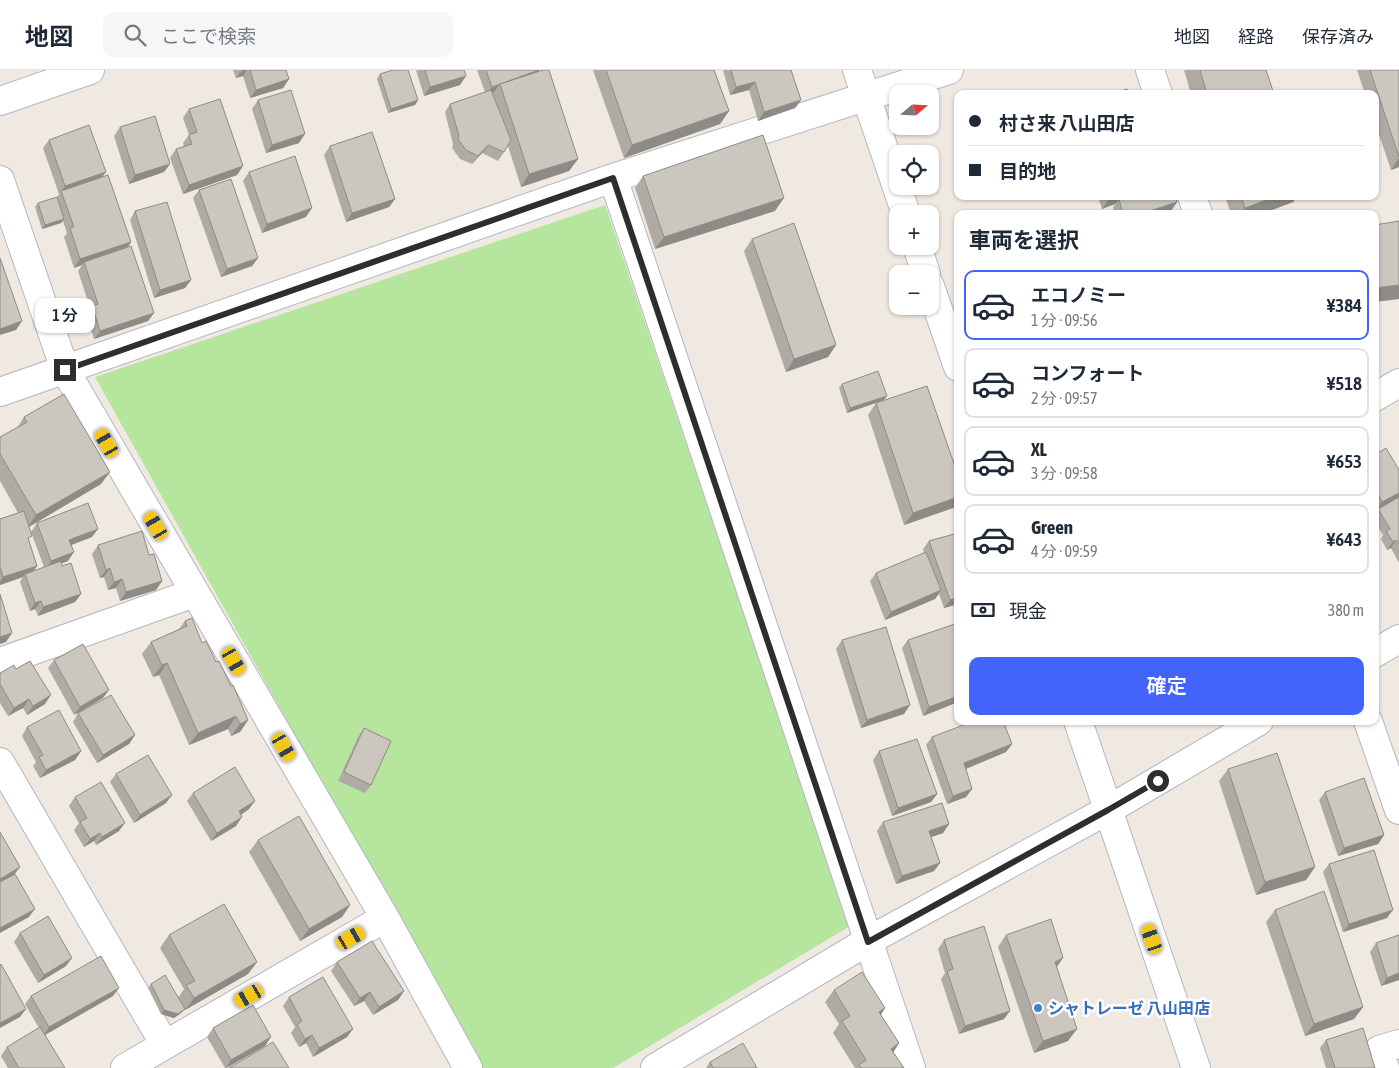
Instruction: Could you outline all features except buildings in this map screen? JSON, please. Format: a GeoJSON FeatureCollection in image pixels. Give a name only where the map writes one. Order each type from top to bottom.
{"type":"FeatureCollection","features":[{"type":"Feature","properties":{"kind":"street"},"geometry":{"type":"LineString","coordinates":[[0,101],[90,70]]}},
{"type":"Feature","properties":{"kind":"street"},"geometry":{"type":"LineString","coordinates":[[857,70],[903,205]]}},
{"type":"Feature","properties":{"kind":"street"},"geometry":{"type":"LineString","coordinates":[[0,392],[613,178],[948,70]]}},
{"type":"Feature","properties":{"kind":"street"},"geometry":{"type":"LineString","coordinates":[[1150,70],[1157,90]]}},
{"type":"Feature","properties":{"kind":"street"},"geometry":{"type":"LineString","coordinates":[[613,178],[911,1068]]}},
{"type":"Feature","properties":{"kind":"street"},"geometry":{"type":"LineString","coordinates":[[0,180],[65,370],[384,918],[468,1068]]}},
{"type":"Feature","properties":{"kind":"street"},"geometry":{"type":"LineString","coordinates":[[939,312],[954,355]]}},
{"type":"Feature","properties":{"kind":"street"},"geometry":{"type":"LineString","coordinates":[[1379,395],[1399,383]]}},
{"type":"Feature","properties":{"kind":"street"},"geometry":{"type":"LineString","coordinates":[[0,662],[194,593]]}},
{"type":"Feature","properties":{"kind":"street"},"geometry":{"type":"LineString","coordinates":[[1379,651],[1399,639]]}},
{"type":"Feature","properties":{"kind":"street"},"geometry":{"type":"LineString","coordinates":[[1079,725],[1196,1068]]}},
{"type":"Feature","properties":{"kind":"street"},"geometry":{"type":"LineString","coordinates":[[654,1068],[868,942],[1108,810],[1252,725]]}},
{"type":"Feature","properties":{"kind":"street"},"geometry":{"type":"LineString","coordinates":[[1369,725],[1399,810]]}},
{"type":"Feature","properties":{"kind":"street"},"geometry":{"type":"LineString","coordinates":[[0,762],[165,1045]]}},
{"type":"Feature","properties":{"kind":"street"},"geometry":{"type":"LineString","coordinates":[[124,1068],[384,918]]}},
{"type":"Feature","properties":{"kind":"street"},"geometry":{"type":"LineString","coordinates":[[1385,1068],[1379,1050],[1399,1044]]}},
{"type":"Feature","properties":{"kind":"green space"},"geometry":{"type":"Polygon","coordinates":[[[605,205],[850,926],[613,1068],[481,1068],[95,377],[605,205]]]}},
{"type":"Feature","properties":{"kind":"place","name":"シャトレーゼ 八山田店"},"geometry":{"type":"Point","coordinates":[1038,1008]}},
{"type":"Feature","properties":{"kind":"route"},"geometry":{"type":"LineString","coordinates":[[65,370],[613,178],[868,942],[1158,781]]}}]}
